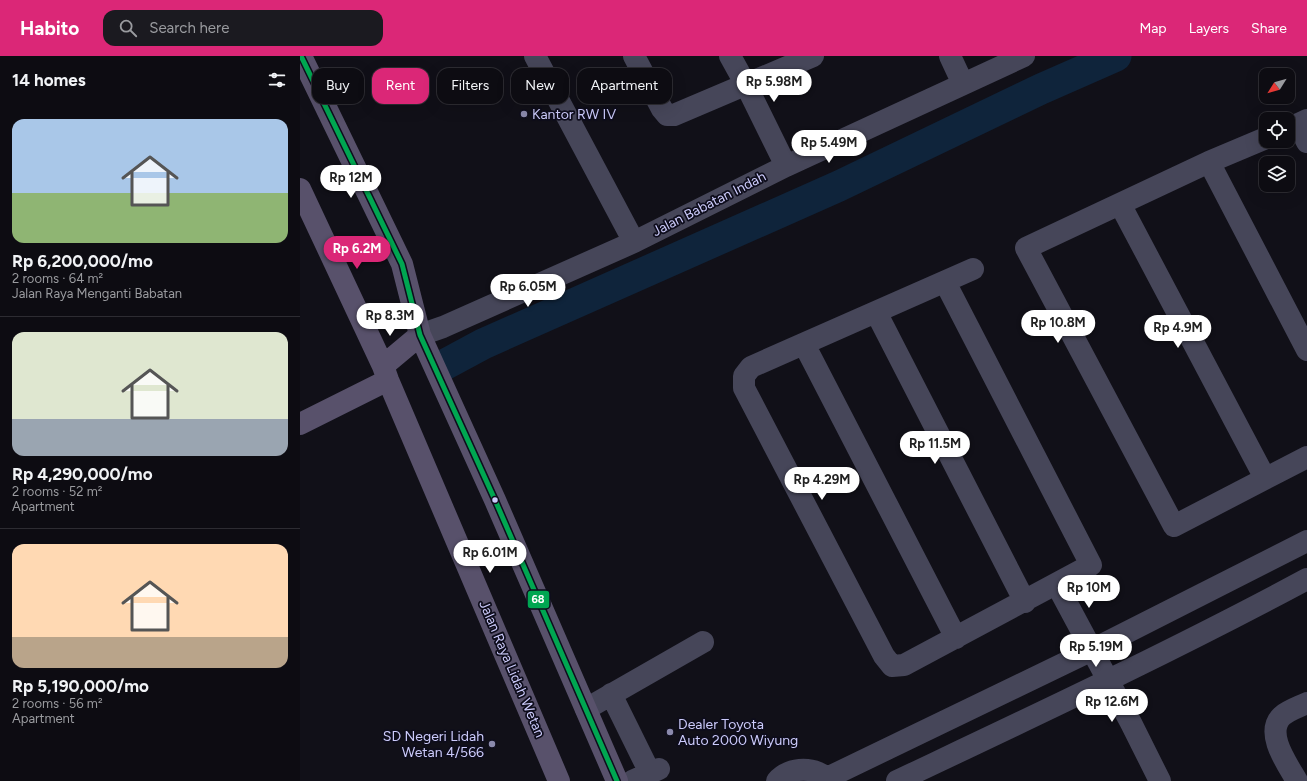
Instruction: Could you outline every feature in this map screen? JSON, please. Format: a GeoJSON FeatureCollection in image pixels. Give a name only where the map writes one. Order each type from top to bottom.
{"type":"FeatureCollection","features":[{"type":"Feature","properties":{"kind":"main road"},"geometry":{"type":"LineString","coordinates":[[301,56],[402,264],[420,335],[495,500],[617,781]]}},
{"type":"Feature","properties":{"kind":"main road","name":"Jalan Raya Lidah Wetan"},"geometry":{"type":"LineString","coordinates":[[300,189],[386,373],[559,781]]}},
{"type":"Feature","properties":{"kind":"main road"},"geometry":{"type":"LineString","coordinates":[[300,424],[386,373],[420,335]]}},
{"type":"Feature","properties":{"kind":"street"},"geometry":{"type":"LineString","coordinates":[[534,56],[634,242]]}},
{"type":"Feature","properties":{"kind":"street"},"geometry":{"type":"LineString","coordinates":[[634,56],[662,109],[667,115],[674,116],[814,56]]}},
{"type":"Feature","properties":{"kind":"street"},"geometry":{"type":"LineString","coordinates":[[730,56],[786,166]]}},
{"type":"Feature","properties":{"kind":"street"},"geometry":{"type":"LineString","coordinates":[[950,56],[963,84]]}},
{"type":"Feature","properties":{"kind":"street","name":"Jalan Babatan Indah"},"geometry":{"type":"LineString","coordinates":[[420,335],[443,327],[634,242],[786,166],[1024,56]]}},
{"type":"Feature","properties":{"kind":"street"},"geometry":{"type":"LineString","coordinates":[[1259,141],[1209,162],[1026,248],[1174,526],[1307,457]]}},
{"type":"Feature","properties":{"kind":"street"},"geometry":{"type":"LineString","coordinates":[[1209,162],[1307,350]]}},
{"type":"Feature","properties":{"kind":"street"},"geometry":{"type":"LineString","coordinates":[[1120,204],[1265,478]]}},
{"type":"Feature","properties":{"kind":"street"},"geometry":{"type":"LineString","coordinates":[[944,282],[1091,565],[1057,585],[904,665],[892,666],[884,656],[751,402],[744,388],[744,376],[751,367],[973,269]]}},
{"type":"Feature","properties":{"kind":"street"},"geometry":{"type":"LineString","coordinates":[[876,312],[1025,602]]}},
{"type":"Feature","properties":{"kind":"street"},"geometry":{"type":"LineString","coordinates":[[804,344],[956,638]]}},
{"type":"Feature","properties":{"kind":"street"},"geometry":{"type":"LineString","coordinates":[[777,781],[780,777],[795,770],[812,770],[828,779],[1092,650],[1307,541]]}},
{"type":"Feature","properties":{"kind":"street"},"geometry":{"type":"LineString","coordinates":[[1246,572],[1264,602]]}},
{"type":"Feature","properties":{"kind":"street"},"geometry":{"type":"LineString","coordinates":[[897,781],[1108,681],[1307,579]]}},
{"type":"Feature","properties":{"kind":"street"},"geometry":{"type":"LineString","coordinates":[[1057,585],[1108,681],[1152,778]]}},
{"type":"Feature","properties":{"kind":"street"},"geometry":{"type":"LineString","coordinates":[[586,709],[703,642]]}},
{"type":"Feature","properties":{"kind":"street"},"geometry":{"type":"LineString","coordinates":[[610,694],[647,774]]}},
{"type":"Feature","properties":{"kind":"street"},"geometry":{"type":"LineString","coordinates":[[1297,781],[1278,746],[1276,729],[1282,717],[1307,702]]}},
{"type":"Feature","properties":{"kind":"waterway"},"geometry":{"type":"LineString","coordinates":[[444,365],[483,344],[839,186],[1041,89],[1116,56]]}},
{"type":"Feature","properties":{"kind":"transit line","name":"68"},"geometry":{"type":"LineString","coordinates":[[301,56],[402,264],[420,335],[495,500],[617,781]]}},
{"type":"Feature","properties":{"kind":"place","name":"Kantor RW IV"},"geometry":{"type":"Point","coordinates":[524,114]}},
{"type":"Feature","properties":{"kind":"place","name":"Dealer Toyota Auto 2000 Wiyung"},"geometry":{"type":"Point","coordinates":[670,732]}},
{"type":"Feature","properties":{"kind":"place","name":"SD Negeri Lidah Wetan 4/566"},"geometry":{"type":"Point","coordinates":[492,744]}}]}
